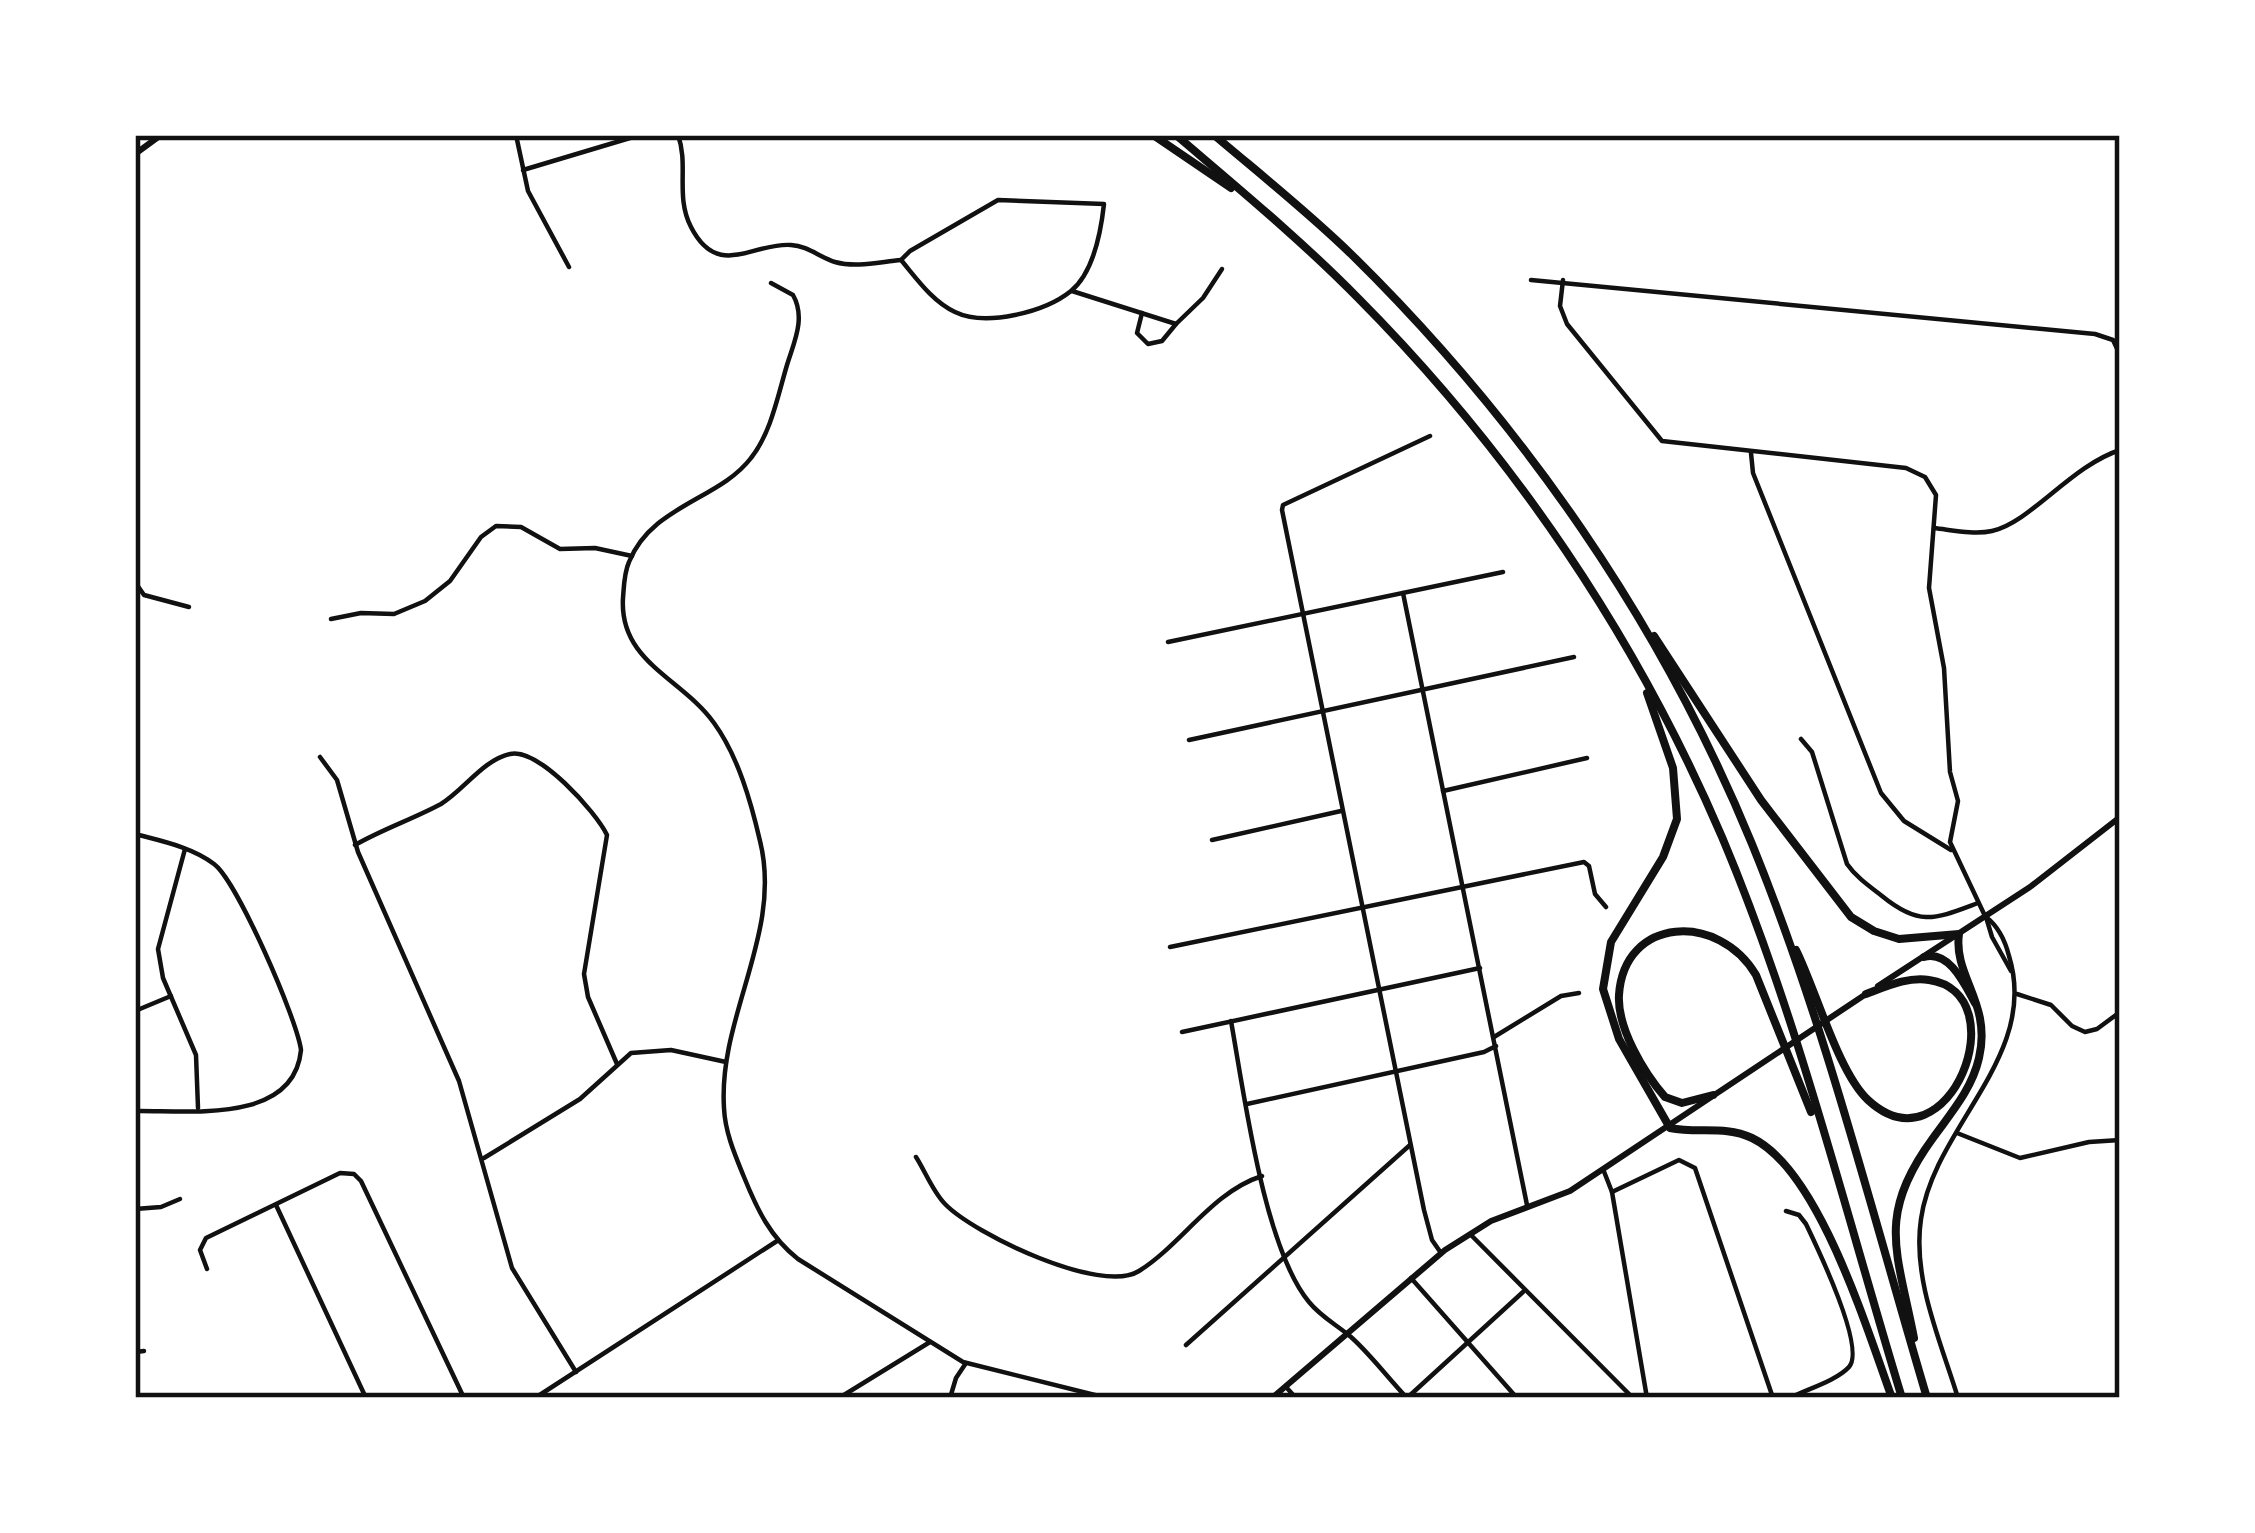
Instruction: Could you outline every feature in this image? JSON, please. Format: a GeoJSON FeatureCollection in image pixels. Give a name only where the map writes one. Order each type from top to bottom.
{"type":"FeatureCollection","features":[{"type":"Feature","properties":{"kind":"highway"},"geometry":{"type":"LineString","coordinates":[[1153,135],[1252,200]]}},
{"type":"Feature","properties":{"kind":"highway"},"geometry":{"type":"LineString","coordinates":[[1176,135],[1358,298],[1472,424],[1557,537],[1636,664],[1720,833],[1786,1016],[1902,1398]]}},
{"type":"Feature","properties":{"kind":"highway"},"geometry":{"type":"LineString","coordinates":[[1218,135],[1347,250],[1455,365],[1561,500],[1760,800],[1847,913],[1867,928],[1893,938],[1959,934],[1959,960],[1981,1015],[1981,1050],[1974,1075],[1911,1168],[1896,1209],[1897,1258],[1923,1383]]}},
{"type":"Feature","properties":{"kind":"highway"},"geometry":{"type":"LineString","coordinates":[[1625,596],[1711,752],[1859,1090],[1888,1113],[1904,1116],[1942,1104],[1958,1086],[1968,1062],[1967,1013],[1956,994],[1924,979],[1866,994]]}},
{"type":"Feature","properties":{"kind":"highway"},"geometry":{"type":"LineString","coordinates":[[1636,664],[1671,758],[1678,813],[1667,850],[1611,941],[1603,988],[1612,1026],[1666,1125],[1740,1134],[1764,1145],[1790,1168],[1846,1277],[1892,1398]]}},
{"type":"Feature","properties":{"kind":"highway"},"geometry":{"type":"LineString","coordinates":[[1782,923],[1927,1398]]}},
{"type":"Feature","properties":{"kind":"highway"},"geometry":{"type":"LineString","coordinates":[[1713,1095],[1678,1103],[1665,1097],[1619,1009],[1623,977],[1635,955],[1674,932],[1692,930],[1718,937],[1748,963],[1829,1155]]}},
{"type":"Feature","properties":{"kind":"highway"},"geometry":{"type":"LineString","coordinates":[[1924,957],[1945,958],[1981,1015]]}},
{"type":"Feature","properties":{"kind":"main road"},"geometry":{"type":"LineString","coordinates":[[135,154],[161,135]]}},
{"type":"Feature","properties":{"kind":"main road"},"geometry":{"type":"LineString","coordinates":[[1272,1398],[1441,1253],[1470,1234],[1570,1191],[1986,917],[2120,817]]}},
{"type":"Feature","properties":{"kind":"street"},"geometry":{"type":"LineString","coordinates":[[516,135],[531,198],[569,267]]}},
{"type":"Feature","properties":{"kind":"street"},"geometry":{"type":"LineString","coordinates":[[523,170],[640,135]]}},
{"type":"Feature","properties":{"kind":"street"},"geometry":{"type":"LineString","coordinates":[[679,135],[685,210],[698,238],[727,256],[742,257],[789,244],[841,263],[901,260],[998,200],[1104,205],[1093,253],[1072,291],[1006,318],[974,319],[942,304],[901,260]]}},
{"type":"Feature","properties":{"kind":"street"},"geometry":{"type":"LineString","coordinates":[[1142,313],[1136,333],[1148,344],[1162,341],[1203,298],[1222,269]]}},
{"type":"Feature","properties":{"kind":"street"},"geometry":{"type":"LineString","coordinates":[[1531,280],[2095,334],[2114,341],[2120,355]]}},
{"type":"Feature","properties":{"kind":"street"},"geometry":{"type":"LineString","coordinates":[[1563,280],[1560,306],[1567,324],[1653,434],[1672,445],[1916,471],[1934,490],[1929,587],[1944,668],[1950,769],[1958,801],[1949,838],[1978,903],[2000,932],[2017,994],[1994,1066],[1926,1196],[1918,1247],[1958,1398]]}},
{"type":"Feature","properties":{"kind":"street"},"geometry":{"type":"LineString","coordinates":[[771,283],[794,296],[799,321],[762,440],[737,471],[664,517],[632,556],[623,605],[628,634],[640,656],[692,699],[718,728],[761,842],[765,912],[726,1062],[723,1106],[731,1144],[761,1215],[777,1241],[798,1259],[966,1364],[1107,1398]]}},
{"type":"Feature","properties":{"kind":"street"},"geometry":{"type":"LineString","coordinates":[[1072,291],[1176,324]]}},
{"type":"Feature","properties":{"kind":"street"},"geometry":{"type":"LineString","coordinates":[[1430,436],[1283,505],[1282,510],[1410,1145],[1430,1234],[1441,1253]]}},
{"type":"Feature","properties":{"kind":"street"},"geometry":{"type":"LineString","coordinates":[[1934,528],[1983,532],[2003,527],[2088,463],[2120,450]]}},
{"type":"Feature","properties":{"kind":"street"},"geometry":{"type":"LineString","coordinates":[[1751,454],[1753,471],[1877,786],[1904,821],[1952,850]]}},
{"type":"Feature","properties":{"kind":"street"},"geometry":{"type":"LineString","coordinates":[[331,619],[399,613],[425,601],[451,581],[481,537],[496,526],[521,527],[560,549],[595,548],[632,556]]}},
{"type":"Feature","properties":{"kind":"street"},"geometry":{"type":"LineString","coordinates":[[1168,642],[1503,572]]}},
{"type":"Feature","properties":{"kind":"street"},"geometry":{"type":"LineString","coordinates":[[135,582],[144,595],[161,603],[189,607]]}},
{"type":"Feature","properties":{"kind":"street"},"geometry":{"type":"LineString","coordinates":[[1403,593],[1528,1207]]}},
{"type":"Feature","properties":{"kind":"street"},"geometry":{"type":"LineString","coordinates":[[1189,740],[1574,657]]}},
{"type":"Feature","properties":{"kind":"street"},"geometry":{"type":"LineString","coordinates":[[1801,739],[1812,752],[1846,864],[1857,876],[1896,908],[1915,917],[1936,918],[1978,903]]}},
{"type":"Feature","properties":{"kind":"street"},"geometry":{"type":"LineString","coordinates":[[355,845],[445,801],[486,767],[512,753],[530,756],[566,785],[592,810],[608,836],[584,974],[588,998],[617,1064]]}},
{"type":"Feature","properties":{"kind":"street"},"geometry":{"type":"LineString","coordinates":[[320,757],[340,789],[355,845],[459,1081],[512,1268],[576,1372]]}},
{"type":"Feature","properties":{"kind":"street"},"geometry":{"type":"LineString","coordinates":[[1443,791],[1587,758]]}},
{"type":"Feature","properties":{"kind":"street"},"geometry":{"type":"LineString","coordinates":[[1212,840],[1343,810]]}},
{"type":"Feature","properties":{"kind":"street"},"geometry":{"type":"LineString","coordinates":[[135,833],[214,863],[229,880],[301,1050],[294,1075],[261,1101],[238,1109],[135,1111]]}},
{"type":"Feature","properties":{"kind":"street"},"geometry":{"type":"LineString","coordinates":[[185,849],[159,942],[161,970],[196,1055],[198,1110]]}},
{"type":"Feature","properties":{"kind":"street"},"geometry":{"type":"LineString","coordinates":[[1170,947],[1587,863],[1595,896],[1606,907]]}},
{"type":"Feature","properties":{"kind":"street"},"geometry":{"type":"LineString","coordinates":[[1183,1032],[1480,968]]}},
{"type":"Feature","properties":{"kind":"street"},"geometry":{"type":"LineString","coordinates":[[1494,1037],[1561,995],[1579,993]]}},
{"type":"Feature","properties":{"kind":"street"},"geometry":{"type":"LineString","coordinates":[[2017,994],[2051,1005],[2085,1032],[2120,1012]]}},
{"type":"Feature","properties":{"kind":"street"},"geometry":{"type":"LineString","coordinates":[[135,1011],[171,996]]}},
{"type":"Feature","properties":{"kind":"street"},"geometry":{"type":"LineString","coordinates":[[1231,1021],[1284,1260],[1309,1302],[1348,1334],[1407,1398],[1524,1291]]}},
{"type":"Feature","properties":{"kind":"street"},"geometry":{"type":"LineString","coordinates":[[1246,1104],[1496,1046]]}},
{"type":"Feature","properties":{"kind":"street"},"geometry":{"type":"LineString","coordinates":[[484,1158],[580,1099],[631,1053],[656,1049],[726,1062]]}},
{"type":"Feature","properties":{"kind":"street"},"geometry":{"type":"LineString","coordinates":[[1957,1132],[2020,1158],[2120,1140]]}},
{"type":"Feature","properties":{"kind":"street"},"geometry":{"type":"LineString","coordinates":[[1186,1345],[1410,1145]]}},
{"type":"Feature","properties":{"kind":"street"},"geometry":{"type":"LineString","coordinates":[[916,1157],[946,1204],[1031,1257],[1119,1277],[1143,1268],[1238,1187],[1262,1176]]}},
{"type":"Feature","properties":{"kind":"street"},"geometry":{"type":"LineString","coordinates":[[1612,1192],[1678,1160],[1695,1168],[1773,1398]]}},
{"type":"Feature","properties":{"kind":"street"},"geometry":{"type":"LineString","coordinates":[[1603,1169],[1612,1192],[1647,1398]]}},
{"type":"Feature","properties":{"kind":"street"},"geometry":{"type":"LineString","coordinates":[[207,1269],[200,1250],[205,1239],[342,1173],[359,1177],[464,1398]]}},
{"type":"Feature","properties":{"kind":"street"},"geometry":{"type":"LineString","coordinates":[[135,1209],[159,1208],[180,1199]]}},
{"type":"Feature","properties":{"kind":"street"},"geometry":{"type":"LineString","coordinates":[[276,1205],[366,1398]]}},
{"type":"Feature","properties":{"kind":"street"},"geometry":{"type":"LineString","coordinates":[[1786,1211],[1799,1215],[1806,1224],[1846,1324],[1853,1357],[1845,1370],[1790,1398]]}},
{"type":"Feature","properties":{"kind":"street"},"geometry":{"type":"LineString","coordinates":[[1470,1234],[1633,1398]]}},
{"type":"Feature","properties":{"kind":"street"},"geometry":{"type":"LineString","coordinates":[[535,1398],[777,1241]]}},
{"type":"Feature","properties":{"kind":"street"},"geometry":{"type":"LineString","coordinates":[[1412,1278],[1517,1398]]}},
{"type":"Feature","properties":{"kind":"street"},"geometry":{"type":"LineString","coordinates":[[839,1398],[930,1342]]}},
{"type":"Feature","properties":{"kind":"street"},"geometry":{"type":"LineString","coordinates":[[135,1352],[144,1351]]}},
{"type":"Feature","properties":{"kind":"street"},"geometry":{"type":"LineString","coordinates":[[950,1398],[966,1364]]}},
{"type":"Feature","properties":{"kind":"street"},"geometry":{"type":"LineString","coordinates":[[1286,1387],[1296,1398]]}}]}
